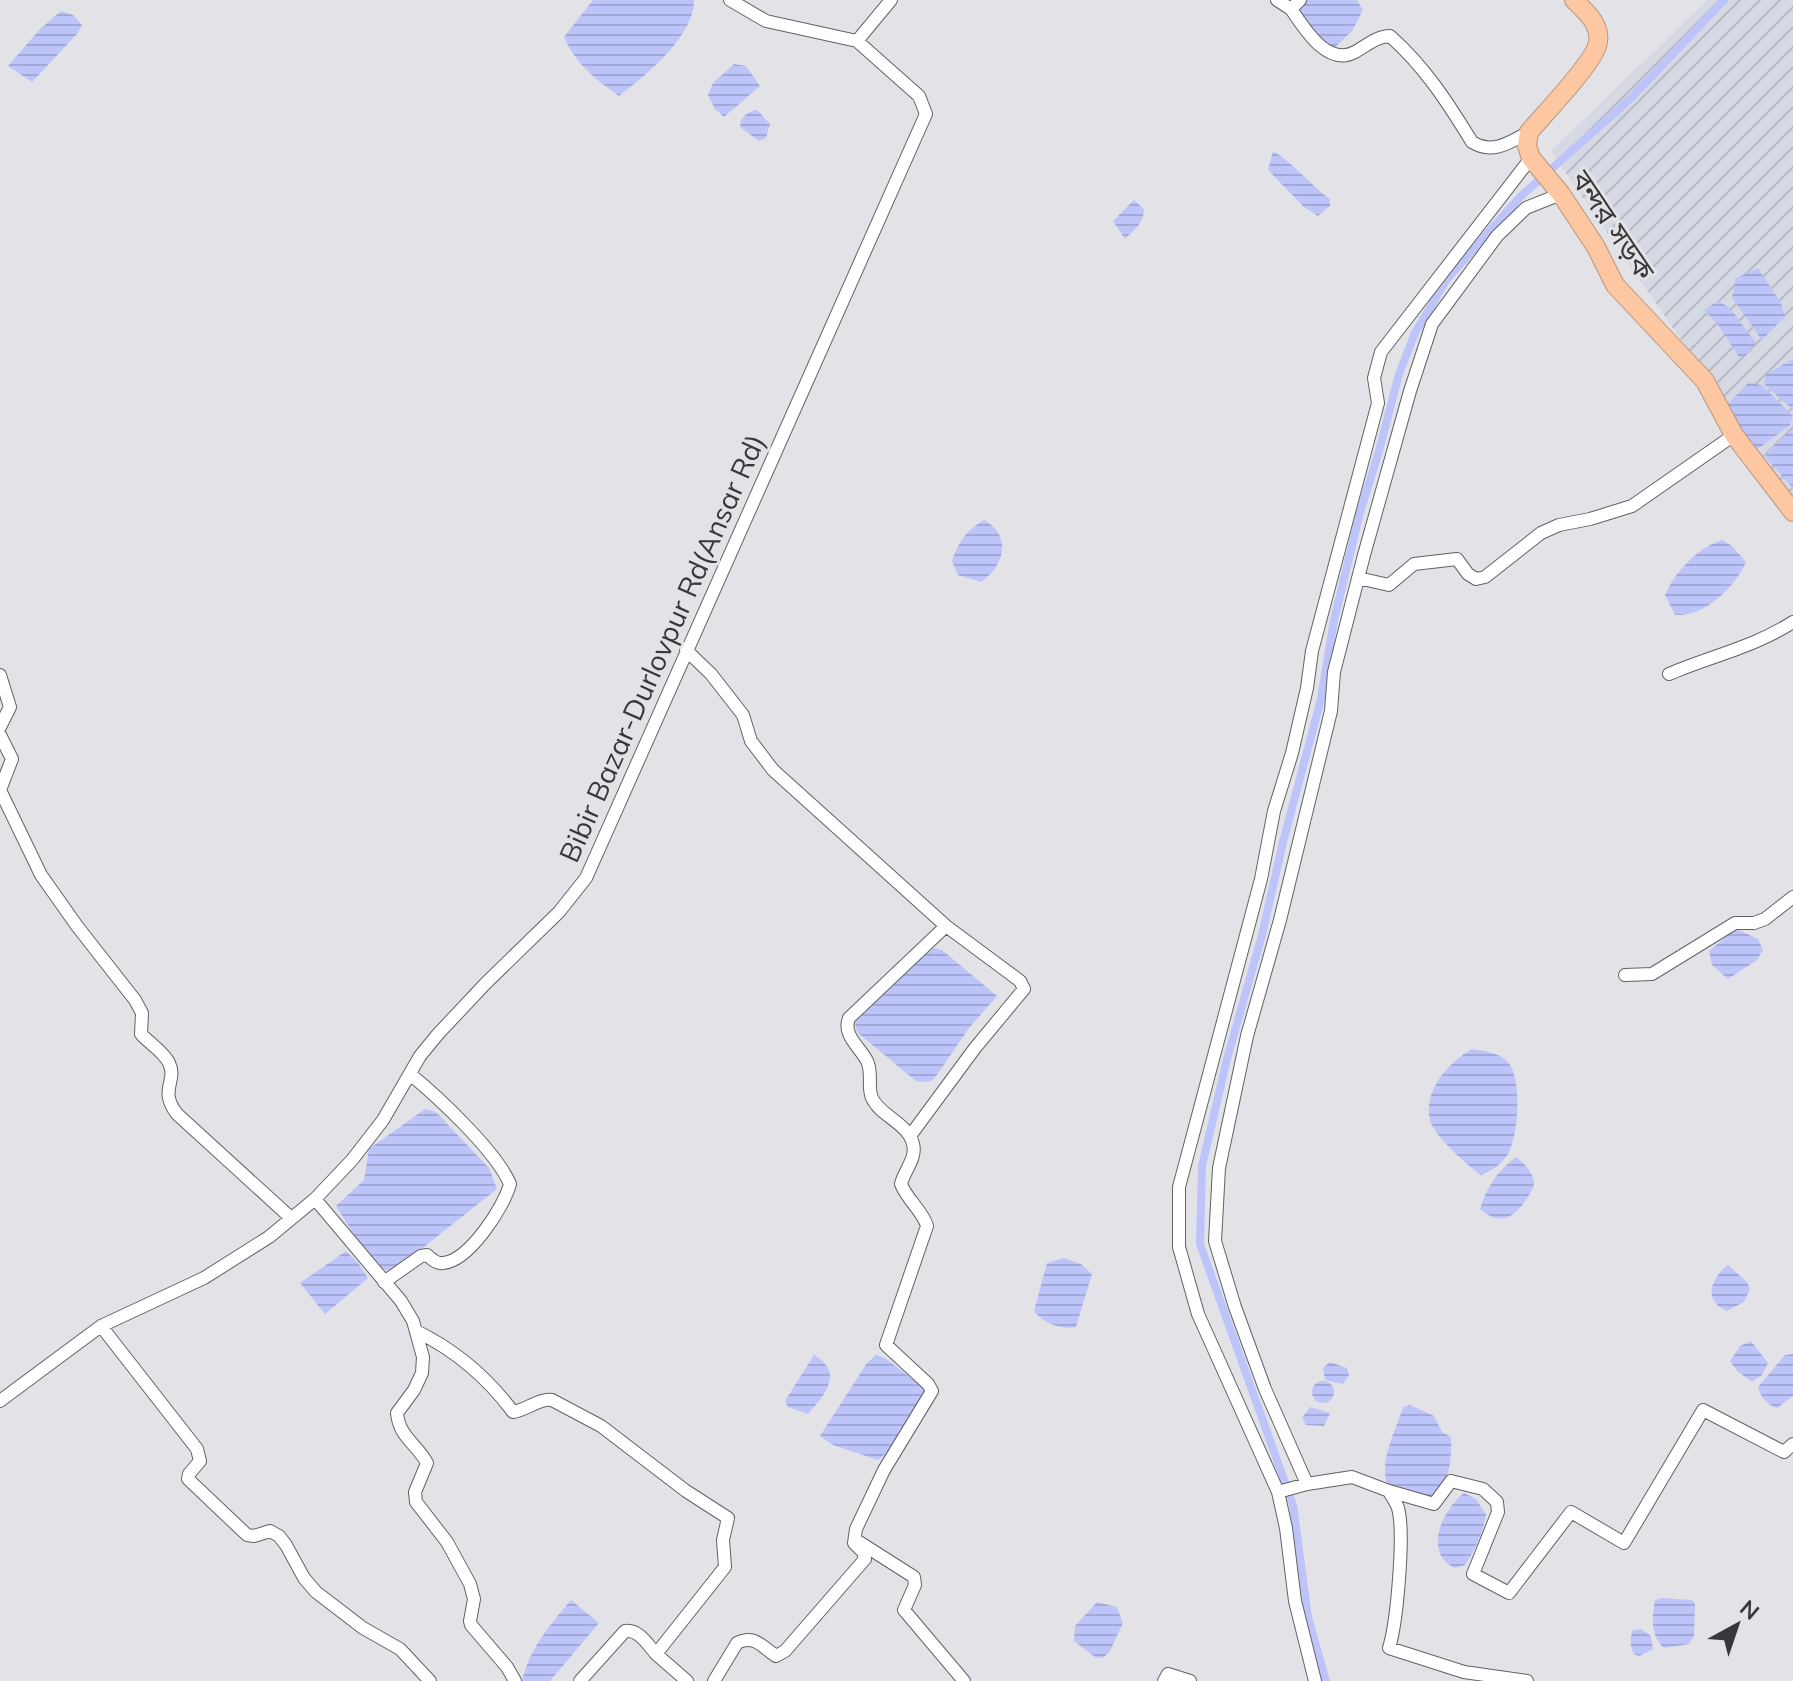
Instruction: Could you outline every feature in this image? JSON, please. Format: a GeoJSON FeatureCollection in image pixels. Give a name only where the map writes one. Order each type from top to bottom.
{"type":"FeatureCollection","features":[{"type":"Feature","properties":{"kind":"highway"},"geometry":{"type":"LineString","coordinates":[[1529,132],[1591,58],[1599,43],[1591,17],[1574,0]]}},
{"type":"Feature","properties":{"kind":"highway","name":"বন্দর সড়ক"},"geometry":{"type":"LineString","coordinates":[[1529,132],[1527,146],[1534,162],[1559,191],[1596,247],[1615,285],[1705,381],[1734,435],[1793,512]]}},
{"type":"Feature","properties":{"kind":"street"},"geometry":{"type":"LineString","coordinates":[[730,0],[766,21],[857,41],[891,0]]}},
{"type":"Feature","properties":{"kind":"street"},"geometry":{"type":"LineString","coordinates":[[1277,0],[1296,5],[1307,32],[1327,52],[1350,55],[1383,36],[1390,36],[1427,73],[1472,142],[1480,147],[1497,148],[1529,132]]}},
{"type":"Feature","properties":{"kind":"street","name":"Bibir Bazar-Durlovpur Rd(Ansar Rd)"},"geometry":{"type":"LineString","coordinates":[[0,1401],[101,1326],[204,1278],[269,1237],[315,1199],[383,1120],[438,1034],[559,912],[586,878],[926,114],[919,96],[857,41]]}},
{"type":"Feature","properties":{"kind":"street"},"geometry":{"type":"LineString","coordinates":[[1315,1681],[1295,1601],[1278,1492],[1198,1314],[1179,1247],[1179,1187],[1261,879],[1274,811],[1292,753],[1316,638],[1378,403],[1374,378],[1381,352],[1534,162]]}},
{"type":"Feature","properties":{"kind":"street"},"geometry":{"type":"LineString","coordinates":[[1307,1484],[1265,1389],[1215,1241],[1219,1168],[1247,1036],[1280,920],[1331,711],[1334,672],[1388,466],[1432,324],[1497,236],[1526,208],[1559,191]]}},
{"type":"Feature","properties":{"kind":"street"},"geometry":{"type":"LineString","coordinates":[[1358,578],[1389,585],[1414,564],[1457,559],[1468,574],[1476,579],[1485,577],[1541,533],[1559,525],[1632,506],[1734,435]]}},
{"type":"Feature","properties":{"kind":"street"},"geometry":{"type":"LineString","coordinates":[[1669,674],[1708,657],[1736,651],[1793,622]]}},
{"type":"Feature","properties":{"kind":"street"},"geometry":{"type":"LineString","coordinates":[[686,650],[711,674],[743,715],[751,741],[773,770],[946,926],[1020,981],[1024,989],[975,1048],[910,1136]]}},
{"type":"Feature","properties":{"kind":"street"},"geometry":{"type":"LineString","coordinates":[[0,675],[10,707],[0,727]]}},
{"type":"Feature","properties":{"kind":"street"},"geometry":{"type":"LineString","coordinates":[[0,735],[12,759],[0,790],[41,875],[135,1000],[142,1013],[141,1034],[170,1065],[167,1088],[169,1104],[291,1218]]}},
{"type":"Feature","properties":{"kind":"street"},"geometry":{"type":"LineString","coordinates":[[1625,975],[1652,974],[1735,923],[1754,923],[1765,919],[1793,897]]}},
{"type":"Feature","properties":{"kind":"street"},"geometry":{"type":"LineString","coordinates":[[853,1538],[884,1470],[932,1391],[886,1345],[927,1226],[901,1184],[913,1158],[914,1146],[910,1136],[872,1097],[868,1062],[846,1025],[849,1018],[946,926]]}},
{"type":"Feature","properties":{"kind":"street"},"geometry":{"type":"LineString","coordinates":[[384,1282],[421,1256],[427,1255],[437,1263],[444,1263],[466,1252],[500,1207],[510,1184],[505,1173],[459,1120],[410,1074]]}},
{"type":"Feature","properties":{"kind":"street"},"geometry":{"type":"LineString","coordinates":[[315,1199],[408,1309],[423,1357],[422,1373],[397,1413],[397,1423],[404,1437],[427,1463],[415,1492],[416,1502],[453,1551],[470,1584],[474,1599],[471,1625],[515,1681]]}},
{"type":"Feature","properties":{"kind":"street"},"geometry":{"type":"LineString","coordinates":[[101,1326],[197,1449],[200,1461],[188,1479],[197,1489],[247,1535],[270,1531],[279,1536],[316,1592],[363,1628],[400,1649],[430,1681]]}},
{"type":"Feature","properties":{"kind":"street"},"geometry":{"type":"LineString","coordinates":[[416,1331],[455,1351],[513,1412],[524,1411],[545,1399],[552,1400],[601,1426],[686,1491],[728,1518],[723,1540],[725,1567],[656,1654]]}},
{"type":"Feature","properties":{"kind":"street"},"geometry":{"type":"LineString","coordinates":[[1278,1492],[1352,1477],[1434,1504],[1451,1481],[1483,1489],[1497,1502],[1498,1512],[1473,1574],[1509,1593],[1571,1512],[1624,1543],[1703,1410],[1784,1452],[1793,1444]]}},
{"type":"Feature","properties":{"kind":"street"},"geometry":{"type":"LineString","coordinates":[[1389,1491],[1398,1508],[1400,1535],[1395,1628],[1389,1648],[1464,1672],[1527,1681]]}},
{"type":"Feature","properties":{"kind":"street"},"geometry":{"type":"LineString","coordinates":[[714,1681],[737,1643],[744,1640],[753,1639],[776,1656],[785,1651],[865,1559],[853,1538]]}},
{"type":"Feature","properties":{"kind":"street"},"geometry":{"type":"LineString","coordinates":[[853,1538],[914,1577],[915,1585],[904,1610],[964,1681]]}},
{"type":"Feature","properties":{"kind":"street"},"geometry":{"type":"LineString","coordinates":[[580,1681],[625,1631],[631,1630],[687,1681]]}},
{"type":"Feature","properties":{"kind":"street"},"geometry":{"type":"LineString","coordinates":[[1164,1681],[1168,1674],[1190,1681]]}},
{"type":"Feature","properties":{"kind":"shaded area"},"geometry":{"type":"Polygon","coordinates":[[[1707,0],[1793,0],[1793,502],[1551,151],[1707,0]]]}},
{"type":"Feature","properties":{"kind":"water"},"geometry":{"type":"Polygon","coordinates":[[[593,0],[694,0],[692,13],[678,40],[655,66],[619,96],[587,70],[564,37],[593,0]]]}},
{"type":"Feature","properties":{"kind":"water"},"geometry":{"type":"Polygon","coordinates":[[[1305,0],[1357,0],[1363,10],[1352,31],[1331,51],[1299,16],[1298,6],[1305,0]]]}},
{"type":"Feature","properties":{"kind":"water"},"geometry":{"type":"Polygon","coordinates":[[[61,11],[73,15],[82,25],[32,82],[8,66],[40,29],[61,11]]]}},
{"type":"Feature","properties":{"kind":"water"},"geometry":{"type":"Polygon","coordinates":[[[734,64],[746,66],[760,86],[724,117],[715,109],[708,95],[713,83],[734,64]]]}},
{"type":"Feature","properties":{"kind":"water"},"geometry":{"type":"Polygon","coordinates":[[[757,110],[770,124],[766,138],[759,141],[740,127],[745,115],[757,110]]]}},
{"type":"Feature","properties":{"kind":"water"},"geometry":{"type":"Polygon","coordinates":[[[1273,151],[1330,199],[1330,206],[1318,216],[1304,207],[1268,170],[1273,151]]]}},
{"type":"Feature","properties":{"kind":"water"},"geometry":{"type":"Polygon","coordinates":[[[1134,200],[1144,209],[1144,214],[1138,226],[1125,239],[1113,221],[1134,200]]]}},
{"type":"Feature","properties":{"kind":"water"},"geometry":{"type":"Polygon","coordinates":[[[1758,268],[1781,303],[1785,316],[1762,340],[1732,298],[1736,278],[1758,268]]]}},
{"type":"Feature","properties":{"kind":"water"},"geometry":{"type":"Polygon","coordinates":[[[1718,301],[1730,308],[1756,343],[1745,356],[1739,357],[1717,323],[1704,310],[1718,301]]]}},
{"type":"Feature","properties":{"kind":"water"},"geometry":{"type":"Polygon","coordinates":[[[1793,359],[1793,410],[1764,384],[1766,374],[1793,359]]]}},
{"type":"Feature","properties":{"kind":"water"},"geometry":{"type":"Polygon","coordinates":[[[1749,382],[1763,386],[1793,416],[1790,425],[1755,451],[1725,407],[1749,382]]]}},
{"type":"Feature","properties":{"kind":"water"},"geometry":{"type":"Polygon","coordinates":[[[1793,428],[1793,488],[1766,458],[1768,451],[1793,428]]]}},
{"type":"Feature","properties":{"kind":"water"},"geometry":{"type":"Polygon","coordinates":[[[984,520],[999,534],[1002,551],[996,568],[981,582],[958,575],[952,561],[964,537],[984,520]]]}},
{"type":"Feature","properties":{"kind":"water"},"geometry":{"type":"Polygon","coordinates":[[[1722,540],[1746,562],[1741,572],[1727,590],[1708,606],[1675,615],[1665,595],[1675,578],[1696,555],[1722,540]]]}},
{"type":"Feature","properties":{"kind":"water"},"geometry":{"type":"Polygon","coordinates":[[[1739,930],[1758,939],[1763,950],[1757,960],[1728,979],[1712,965],[1709,951],[1739,930]]]}},
{"type":"Feature","properties":{"kind":"water"},"geometry":{"type":"Polygon","coordinates":[[[934,948],[942,950],[997,996],[969,1028],[935,1078],[923,1082],[916,1081],[858,1033],[855,1022],[874,996],[934,948]]]}},
{"type":"Feature","properties":{"kind":"water"},"geometry":{"type":"Polygon","coordinates":[[[1472,1049],[1495,1054],[1507,1061],[1517,1093],[1516,1123],[1510,1149],[1501,1163],[1481,1175],[1437,1134],[1430,1120],[1429,1109],[1430,1098],[1440,1078],[1455,1061],[1472,1049]]]}},
{"type":"Feature","properties":{"kind":"water"},"geometry":{"type":"Polygon","coordinates":[[[425,1109],[436,1112],[489,1168],[497,1189],[396,1269],[384,1270],[356,1238],[336,1206],[364,1180],[369,1149],[425,1109]]]}},
{"type":"Feature","properties":{"kind":"water"},"geometry":{"type":"Polygon","coordinates":[[[1516,1157],[1530,1172],[1533,1187],[1516,1212],[1505,1218],[1493,1217],[1480,1209],[1483,1201],[1498,1174],[1516,1157]]]}},
{"type":"Feature","properties":{"kind":"water"},"geometry":{"type":"Polygon","coordinates":[[[346,1251],[368,1278],[325,1314],[300,1283],[346,1251]]]}},
{"type":"Feature","properties":{"kind":"water"},"geometry":{"type":"Polygon","coordinates":[[[1064,1258],[1081,1264],[1092,1274],[1076,1327],[1053,1325],[1034,1311],[1047,1263],[1064,1258]]]}},
{"type":"Feature","properties":{"kind":"water"},"geometry":{"type":"Polygon","coordinates":[[[1728,1265],[1747,1282],[1750,1289],[1744,1302],[1727,1311],[1714,1301],[1712,1289],[1717,1276],[1728,1265]]]}},
{"type":"Feature","properties":{"kind":"water"},"geometry":{"type":"Polygon","coordinates":[[[1751,1341],[1768,1363],[1762,1375],[1752,1382],[1737,1371],[1730,1361],[1740,1346],[1751,1341]]]}},
{"type":"Feature","properties":{"kind":"water"},"geometry":{"type":"Polygon","coordinates":[[[1793,1354],[1793,1396],[1777,1408],[1764,1400],[1758,1387],[1785,1355],[1793,1354]]]}},
{"type":"Feature","properties":{"kind":"water"},"geometry":{"type":"Polygon","coordinates":[[[814,1355],[823,1362],[830,1376],[826,1391],[808,1414],[788,1407],[785,1401],[814,1355]]]}},
{"type":"Feature","properties":{"kind":"water"},"geometry":{"type":"Polygon","coordinates":[[[876,1355],[885,1358],[925,1389],[898,1438],[878,1460],[833,1445],[820,1436],[867,1363],[876,1355]]]}},
{"type":"Feature","properties":{"kind":"water"},"geometry":{"type":"Polygon","coordinates":[[[1330,1362],[1347,1368],[1349,1375],[1343,1384],[1325,1380],[1323,1368],[1330,1362]]]}},
{"type":"Feature","properties":{"kind":"water"},"geometry":{"type":"Polygon","coordinates":[[[1323,1381],[1331,1384],[1334,1392],[1331,1400],[1323,1403],[1315,1400],[1312,1392],[1315,1384],[1323,1381]]]}},
{"type":"Feature","properties":{"kind":"water"},"geometry":{"type":"Polygon","coordinates":[[[1410,1405],[1434,1416],[1442,1432],[1451,1437],[1450,1463],[1445,1480],[1429,1500],[1388,1486],[1385,1476],[1387,1456],[1403,1407],[1410,1405]]]}},
{"type":"Feature","properties":{"kind":"water"},"geometry":{"type":"Polygon","coordinates":[[[1310,1407],[1330,1413],[1324,1426],[1306,1425],[1302,1418],[1310,1407]]]}},
{"type":"Feature","properties":{"kind":"water"},"geometry":{"type":"Polygon","coordinates":[[[1464,1493],[1476,1499],[1486,1515],[1481,1535],[1469,1559],[1465,1565],[1455,1568],[1445,1561],[1440,1552],[1439,1531],[1449,1509],[1464,1493]]]}},
{"type":"Feature","properties":{"kind":"water"},"geometry":{"type":"Polygon","coordinates":[[[571,1600],[599,1623],[550,1681],[522,1681],[535,1648],[571,1600]]]}},
{"type":"Feature","properties":{"kind":"water"},"geometry":{"type":"Polygon","coordinates":[[[1655,1600],[1692,1600],[1695,1603],[1694,1636],[1689,1644],[1664,1648],[1656,1638],[1653,1613],[1655,1600]]]}},
{"type":"Feature","properties":{"kind":"water"},"geometry":{"type":"Polygon","coordinates":[[[1097,1602],[1117,1607],[1123,1623],[1110,1651],[1103,1658],[1096,1658],[1074,1641],[1075,1626],[1097,1602]]]}},
{"type":"Feature","properties":{"kind":"water"},"geometry":{"type":"Polygon","coordinates":[[[1641,1629],[1651,1636],[1653,1649],[1639,1656],[1634,1654],[1631,1640],[1633,1630],[1641,1629]]]}},
{"type":"Feature","properties":{"kind":"waterway"},"geometry":{"type":"LineString","coordinates":[[1326,1681],[1308,1617],[1293,1505],[1200,1244],[1202,1166],[1227,1059],[1262,935],[1321,699],[1334,620],[1360,513],[1399,374],[1415,333],[1447,279],[1520,197],[1630,99],[1724,0]]}}]}
